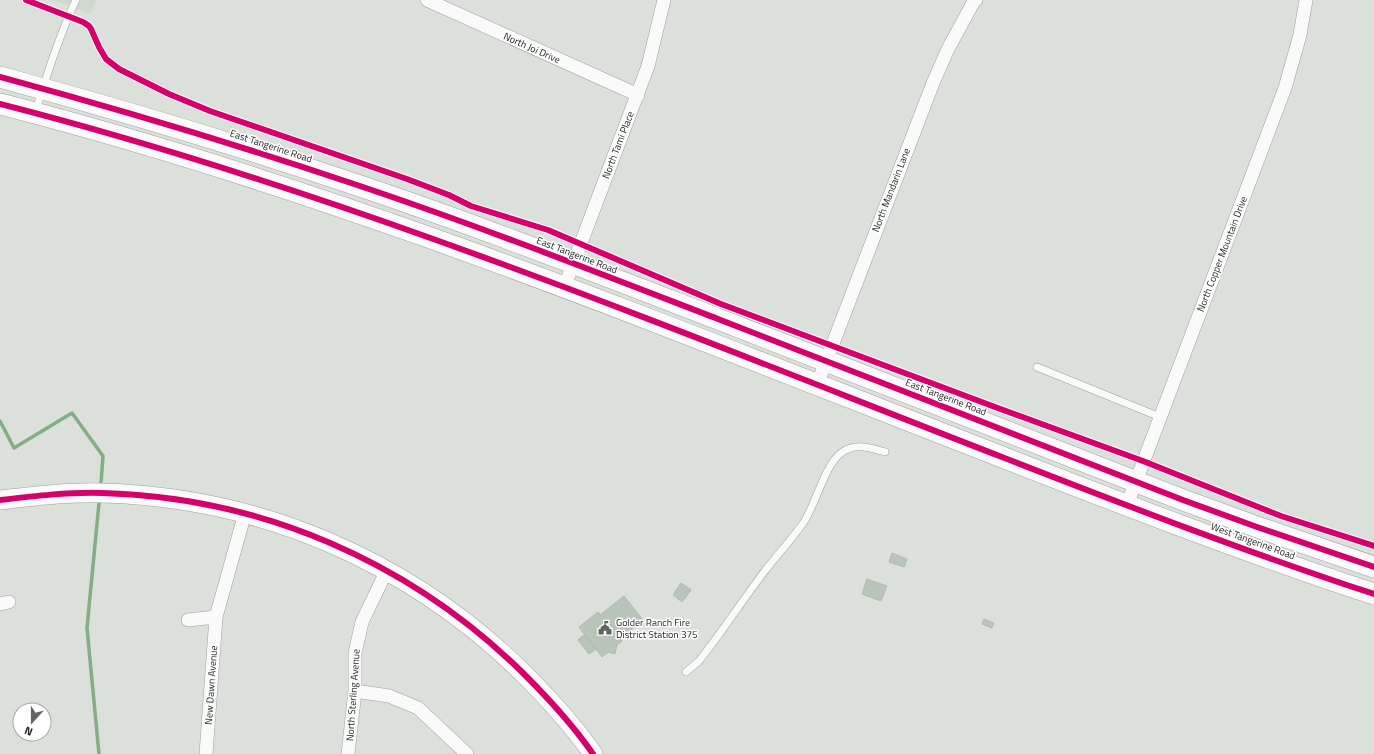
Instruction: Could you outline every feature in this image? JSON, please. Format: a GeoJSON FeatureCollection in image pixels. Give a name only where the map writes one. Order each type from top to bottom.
{"type":"FeatureCollection","features":[{"type":"Feature","properties":{"kind":"main road","name":"East Tangerine Road"},"geometry":{"type":"LineString","coordinates":[[0,77],[178,127],[302,166],[409,203],[573,263],[1136,481]]}},
{"type":"Feature","properties":{"kind":"main road"},"geometry":{"type":"LineString","coordinates":[[0,104],[197,159],[333,203],[464,249],[1127,505]]}},
{"type":"Feature","properties":{"kind":"main road","name":"West Tangerine Road"},"geometry":{"type":"LineString","coordinates":[[1136,481],[1257,527],[1374,567]]}},
{"type":"Feature","properties":{"kind":"main road","name":"West Tangerine Road"},"geometry":{"type":"LineString","coordinates":[[1127,505],[1374,594]]}},
{"type":"Feature","properties":{"kind":"street","name":"North Joi Drive"},"geometry":{"type":"LineString","coordinates":[[427,0],[638,95]]}},
{"type":"Feature","properties":{"kind":"street","name":"North Tami Place"},"geometry":{"type":"LineString","coordinates":[[564,288],[638,95],[648,66],[664,0]]}},
{"type":"Feature","properties":{"kind":"street","name":"North Mandarin Lane"},"geometry":{"type":"LineString","coordinates":[[817,385],[933,83],[948,49],[972,3],[976,0]]}},
{"type":"Feature","properties":{"kind":"street","name":"North Copper Mountain Drive"},"geometry":{"type":"LineString","coordinates":[[1127,505],[1285,88],[1295,56],[1306,0]]}},
{"type":"Feature","properties":{"kind":"street"},"geometry":{"type":"LineString","coordinates":[[0,500],[72,493],[125,494],[194,502],[245,513],[305,532],[364,558],[387,570],[409,582],[450,610],[495,646],[553,703],[593,754]]}},
{"type":"Feature","properties":{"kind":"street","name":"New Dawn Avenue"},"geometry":{"type":"LineString","coordinates":[[206,754],[216,617],[245,513]]}},
{"type":"Feature","properties":{"kind":"street","name":"North Sterling Avenue"},"geometry":{"type":"LineString","coordinates":[[348,754],[355,691],[355,653],[362,622],[387,570]]}},
{"type":"Feature","properties":{"kind":"street"},"geometry":{"type":"LineString","coordinates":[[188,620],[216,617]]}},
{"type":"Feature","properties":{"kind":"street"},"geometry":{"type":"LineString","coordinates":[[355,691],[388,696],[418,708],[467,754]]}},
{"type":"Feature","properties":{"kind":"lane"},"geometry":{"type":"LineString","coordinates":[[35,113],[68,16],[76,0]]}},
{"type":"Feature","properties":{"kind":"lane"},"geometry":{"type":"LineString","coordinates":[[1037,367],[1160,417]]}},
{"type":"Feature","properties":{"kind":"lane"},"geometry":{"type":"LineString","coordinates":[[686,672],[699,661],[763,574],[797,531],[811,508],[829,468],[838,456],[850,448],[861,446],[885,452]]}},
{"type":"Feature","properties":{"kind":"shaded area"},"geometry":{"type":"Polygon","coordinates":[[[53,0],[96,0],[91,14],[53,0]]]}},
{"type":"Feature","properties":{"kind":"building"},"geometry":{"type":"Polygon","coordinates":[[[892,553],[907,559],[904,567],[889,562],[892,553]]]}},
{"type":"Feature","properties":{"kind":"building"},"geometry":{"type":"Polygon","coordinates":[[[867,579],[887,586],[881,601],[862,594],[867,579]]]}},
{"type":"Feature","properties":{"kind":"building"},"geometry":{"type":"Polygon","coordinates":[[[681,583],[691,590],[682,602],[673,595],[681,583]]]}},
{"type":"Feature","properties":{"kind":"building"},"geometry":{"type":"Polygon","coordinates":[[[624,596],[643,620],[620,639],[622,641],[617,645],[615,654],[608,652],[602,657],[579,627],[598,612],[600,615],[624,596]]]}},
{"type":"Feature","properties":{"kind":"building"},"geometry":{"type":"Polygon","coordinates":[[[984,619],[994,623],[992,628],[982,624],[984,619]]]}},
{"type":"Feature","properties":{"kind":"building"},"geometry":{"type":"Polygon","coordinates":[[[584,635],[596,649],[589,654],[578,640],[584,635]]]}},
{"type":"Feature","properties":{"kind":"waterway"},"geometry":{"type":"LineString","coordinates":[[0,421],[14,448],[72,413],[103,456],[101,483]]}},
{"type":"Feature","properties":{"kind":"waterway"},"geometry":{"type":"LineString","coordinates":[[99,503],[87,628],[99,754]]}},
{"type":"Feature","properties":{"kind":"cycle path"},"geometry":{"type":"LineString","coordinates":[[26,0],[83,22],[89,26],[106,59],[119,69],[169,94],[210,111],[407,179],[449,195],[471,206],[548,230],[721,304],[1143,461],[1281,516],[1374,546]]}},
{"type":"Feature","properties":{"kind":"cycle path"},"geometry":{"type":"LineString","coordinates":[[0,77],[132,114],[220,141],[351,183],[443,215],[626,284],[1183,500],[1374,567]]}},
{"type":"Feature","properties":{"kind":"cycle path"},"geometry":{"type":"LineString","coordinates":[[0,104],[128,139],[255,178],[381,221],[631,312],[1187,528],[1374,594]]}},
{"type":"Feature","properties":{"kind":"cycle path"},"geometry":{"type":"LineString","coordinates":[[0,500],[76,493],[102,493],[161,497],[219,507],[276,522],[330,543],[383,569],[433,599],[480,634],[543,693],[593,754]]}},
{"type":"Feature","properties":{"kind":"place","name":"Golder Ranch Fire District Station 375"},"geometry":{"type":"Point","coordinates":[605,628]}}]}
